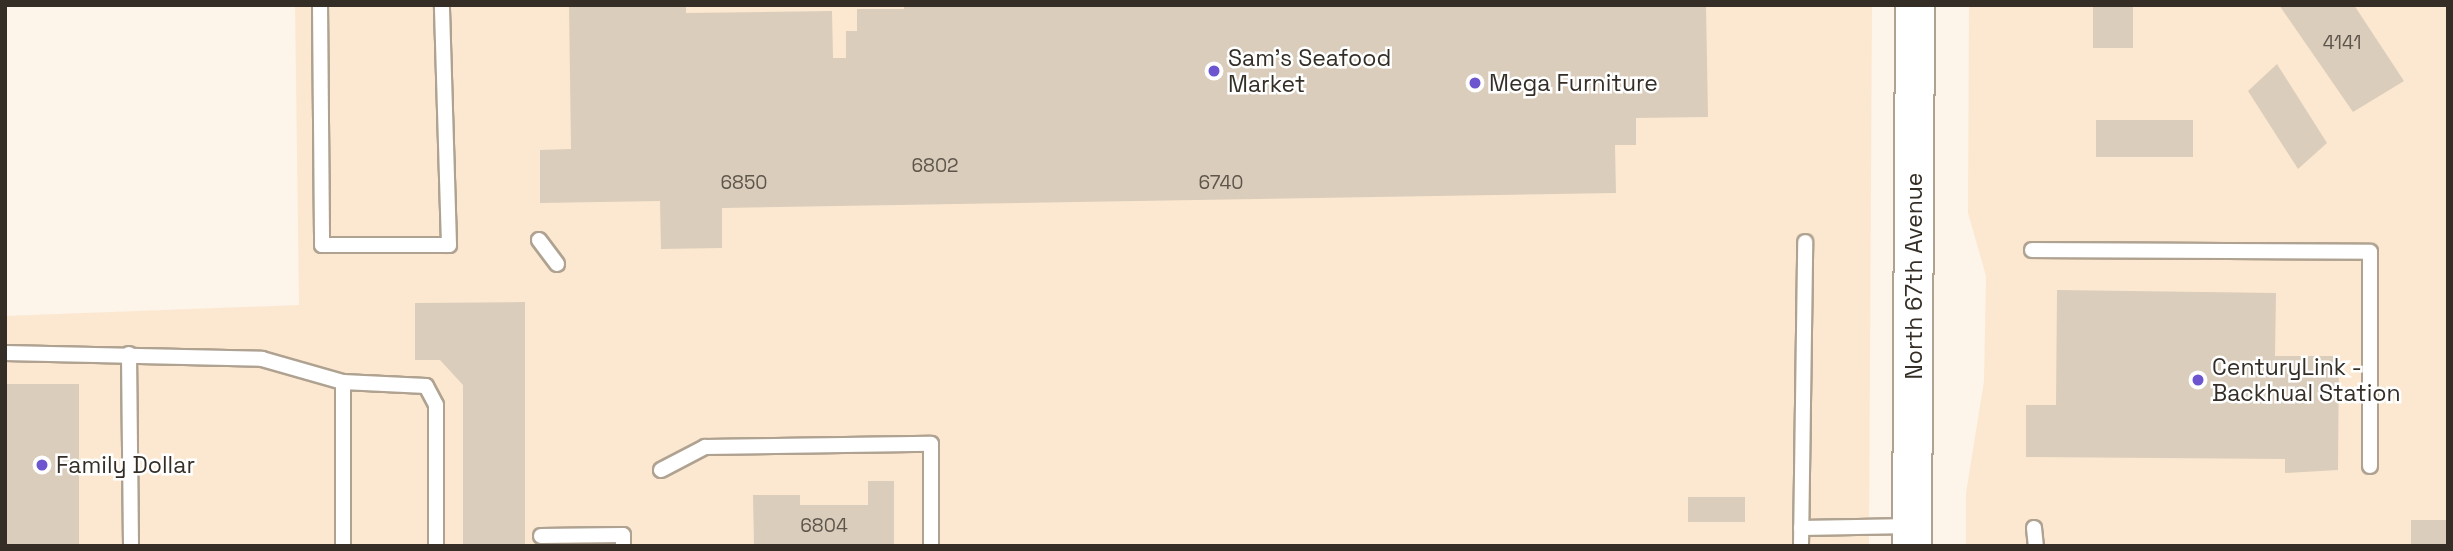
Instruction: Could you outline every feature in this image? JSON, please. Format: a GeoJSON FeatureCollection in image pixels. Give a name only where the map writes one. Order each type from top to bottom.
{"type":"FeatureCollection","features":[{"type":"Feature","properties":{"kind":"main road","name":"North 67th Avenue"},"geometry":{"type":"LineString","coordinates":[[1912,536],[1915,5]]}},
{"type":"Feature","properties":{"kind":"lane"},"geometry":{"type":"LineString","coordinates":[[320,5],[322,245],[449,245],[442,5]]}},
{"type":"Feature","properties":{"kind":"lane"},"geometry":{"type":"LineString","coordinates":[[539,240],[557,264]]}},
{"type":"Feature","properties":{"kind":"lane"},"geometry":{"type":"LineString","coordinates":[[1801,546],[1805,242]]}},
{"type":"Feature","properties":{"kind":"lane"},"geometry":{"type":"LineString","coordinates":[[2032,250],[2370,252],[2370,466]]}},
{"type":"Feature","properties":{"kind":"lane"},"geometry":{"type":"LineString","coordinates":[[5,353],[262,359],[343,382],[426,386],[436,405],[436,546]]}},
{"type":"Feature","properties":{"kind":"lane"},"geometry":{"type":"LineString","coordinates":[[130,354],[131,546]]}},
{"type":"Feature","properties":{"kind":"lane"},"geometry":{"type":"LineString","coordinates":[[343,382],[343,546]]}},
{"type":"Feature","properties":{"kind":"lane"},"geometry":{"type":"LineString","coordinates":[[661,470],[705,447],[932,444],[931,546]]}},
{"type":"Feature","properties":{"kind":"lane"},"geometry":{"type":"LineString","coordinates":[[1801,528],[1912,536]]}},
{"type":"Feature","properties":{"kind":"lane"},"geometry":{"type":"LineString","coordinates":[[2034,528],[2036,546]]}},
{"type":"Feature","properties":{"kind":"lane"},"geometry":{"type":"LineString","coordinates":[[541,536],[623,535],[623,546]]}},
{"type":"Feature","properties":{"kind":"shaded area"},"geometry":{"type":"Polygon","coordinates":[[[295,5],[1872,5],[1869,546],[5,546],[5,316],[299,305],[295,5]]]}},
{"type":"Feature","properties":{"kind":"shaded area"},"geometry":{"type":"Polygon","coordinates":[[[1969,5],[2448,5],[2448,546],[1966,546],[1966,493],[1984,381],[1986,276],[1968,213],[1969,5]]]}},
{"type":"Feature","properties":{"kind":"building"},"geometry":{"type":"Polygon","coordinates":[[[569,5],[686,5],[686,13],[832,11],[833,58],[846,58],[846,31],[857,31],[857,9],[904,9],[904,5],[1706,5],[1708,117],[1636,118],[1636,145],[1615,145],[1616,193],[722,208],[722,248],[661,249],[660,201],[540,203],[540,150],[571,149],[569,5]]]}},
{"type":"Feature","properties":{"kind":"building"},"geometry":{"type":"Polygon","coordinates":[[[2093,5],[2133,5],[2133,48],[2093,48],[2093,5]]]}},
{"type":"Feature","properties":{"kind":"building"},"geometry":{"type":"Polygon","coordinates":[[[2279,5],[2354,5],[2404,81],[2353,112],[2279,5]]]}},
{"type":"Feature","properties":{"kind":"building"},"geometry":{"type":"Polygon","coordinates":[[[2277,64],[2327,143],[2298,169],[2248,91],[2277,64]]]}},
{"type":"Feature","properties":{"kind":"building"},"geometry":{"type":"Polygon","coordinates":[[[2096,120],[2193,120],[2193,157],[2096,157],[2096,120]]]}},
{"type":"Feature","properties":{"kind":"building","name":"CenturyLink - Backhual Station"},"geometry":{"type":"Polygon","coordinates":[[[2057,290],[2276,293],[2275,356],[2339,356],[2338,470],[2285,473],[2285,459],[2026,457],[2026,405],[2056,405],[2057,290]]]}},
{"type":"Feature","properties":{"kind":"building"},"geometry":{"type":"Polygon","coordinates":[[[525,302],[525,546],[463,546],[463,385],[440,360],[415,360],[415,303],[525,302]]]}},
{"type":"Feature","properties":{"kind":"building","name":"Family Dollar"},"geometry":{"type":"Polygon","coordinates":[[[5,384],[79,384],[79,546],[5,546],[5,384]]]}},
{"type":"Feature","properties":{"kind":"building"},"geometry":{"type":"Polygon","coordinates":[[[868,481],[894,481],[894,546],[754,546],[753,495],[800,495],[800,505],[868,505],[868,481]]]}},
{"type":"Feature","properties":{"kind":"building"},"geometry":{"type":"Polygon","coordinates":[[[1688,497],[1745,497],[1745,522],[1688,522],[1688,497]]]}},
{"type":"Feature","properties":{"kind":"building"},"geometry":{"type":"Polygon","coordinates":[[[2411,520],[2448,520],[2448,546],[2411,546],[2411,520]]]}},
{"type":"Feature","properties":{"kind":"place","name":"Sam's Seafood Market"},"geometry":{"type":"Point","coordinates":[1214,71]}},
{"type":"Feature","properties":{"kind":"place","name":"Mega Furniture"},"geometry":{"type":"Point","coordinates":[1475,83]}},
{"type":"Feature","properties":{"kind":"place","name":"CenturyLink - Backhual Station"},"geometry":{"type":"Point","coordinates":[2198,380]}},
{"type":"Feature","properties":{"kind":"place","name":"Family Dollar"},"geometry":{"type":"Point","coordinates":[42,465]}}]}
